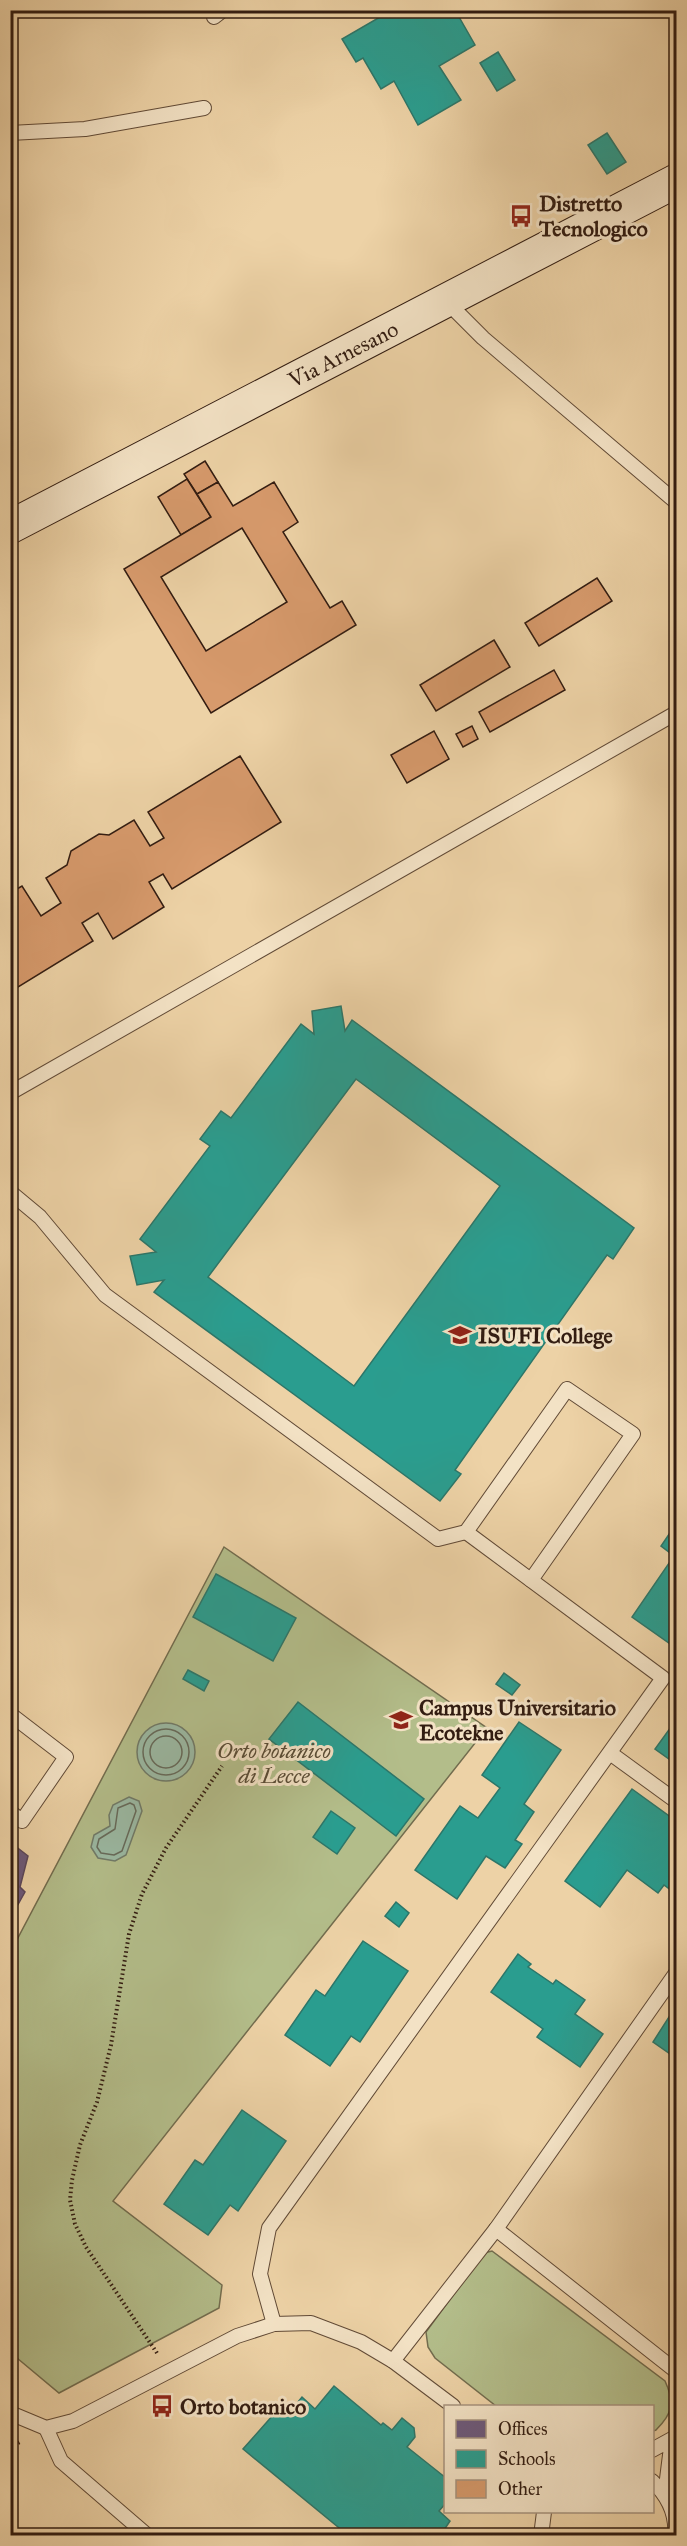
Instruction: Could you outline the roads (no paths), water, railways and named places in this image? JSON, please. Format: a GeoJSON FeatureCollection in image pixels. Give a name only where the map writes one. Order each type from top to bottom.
{"type":"FeatureCollection","features":[{"type":"Feature","properties":{"kind":"main road","name":"Via Arnesano"},"geometry":{"type":"LineString","coordinates":[[10,527],[676,181]]}},
{"type":"Feature","properties":{"kind":"lane"},"geometry":{"type":"LineString","coordinates":[[10,133],[85,129],[204,108]]}},
{"type":"Feature","properties":{"kind":"lane"},"geometry":{"type":"LineString","coordinates":[[446,301],[483,338],[676,502]]}},
{"type":"Feature","properties":{"kind":"lane"},"geometry":{"type":"LineString","coordinates":[[10,1093],[676,713]]}},
{"type":"Feature","properties":{"kind":"lane"},"geometry":{"type":"LineString","coordinates":[[10,1192],[40,1217],[105,1295],[438,1539],[466,1532],[567,1389],[633,1434],[531,1580]]}},
{"type":"Feature","properties":{"kind":"lane"},"geometry":{"type":"LineString","coordinates":[[274,2324],[260,2274],[269,2228],[663,1678],[466,1532]]}},
{"type":"Feature","properties":{"kind":"lane"},"geometry":{"type":"LineString","coordinates":[[10,1714],[66,1757],[22,1821],[10,1812]]}},
{"type":"Feature","properties":{"kind":"lane"},"geometry":{"type":"LineString","coordinates":[[610,1753],[676,1801]]}},
{"type":"Feature","properties":{"kind":"lane"},"geometry":{"type":"LineString","coordinates":[[393,2361],[496,2229],[676,1973]]}},
{"type":"Feature","properties":{"kind":"lane"},"geometry":{"type":"LineString","coordinates":[[496,2229],[676,2371]]}},
{"type":"Feature","properties":{"kind":"lane"},"geometry":{"type":"LineString","coordinates":[[10,2413],[46,2428],[73,2421],[237,2336],[274,2324],[311,2322],[361,2342],[393,2361],[452,2405]]}},
{"type":"Feature","properties":{"kind":"lane"},"geometry":{"type":"LineString","coordinates":[[46,2428],[61,2461],[148,2535]]}},
{"type":"Feature","properties":{"kind":"lane"},"geometry":{"type":"LineString","coordinates":[[654,2449],[674,2435]]}},
{"type":"Feature","properties":{"kind":"lane"},"geometry":{"type":"LineString","coordinates":[[665,2496],[674,2435]]}},
{"type":"Feature","properties":{"kind":"lane"},"geometry":{"type":"LineString","coordinates":[[654,2483],[665,2496],[673,2511],[676,2531]]}},
{"type":"Feature","properties":{"kind":"lane"},"geometry":{"type":"LineString","coordinates":[[541,2535],[544,2513]]}},
{"type":"Feature","properties":{"kind":"water"},"geometry":{"type":"Polygon","coordinates":[[[160,1723],[172,1723],[187,1731],[195,1746],[195,1758],[187,1773],[172,1781],[160,1781],[145,1773],[137,1758],[137,1746],[145,1731],[160,1723]]]}},
{"type":"Feature","properties":{"kind":"water"},"geometry":{"type":"Polygon","coordinates":[[[129,1797],[139,1801],[142,1811],[126,1855],[115,1861],[98,1858],[91,1847],[94,1835],[110,1826],[109,1815],[113,1805],[129,1797]]]}},
{"type":"Feature","properties":{"kind":"place","name":"Distretto Tecnologico"},"geometry":{"type":"Point","coordinates":[521,216]}},
{"type":"Feature","properties":{"kind":"place","name":"ISUFI College"},"geometry":{"type":"Point","coordinates":[460,1335]}},
{"type":"Feature","properties":{"kind":"place","name":"Campus Universitario Ecotekne"},"geometry":{"type":"Point","coordinates":[401,1720]}},
{"type":"Feature","properties":{"kind":"place","name":"Orto botanico"},"geometry":{"type":"Point","coordinates":[162,2406]}},
{"type":"Feature","properties":{"kind":"park label","name":"Orto botanico di Lecce"},"geometry":{"type":"Point","coordinates":[274,1763]}}]}
